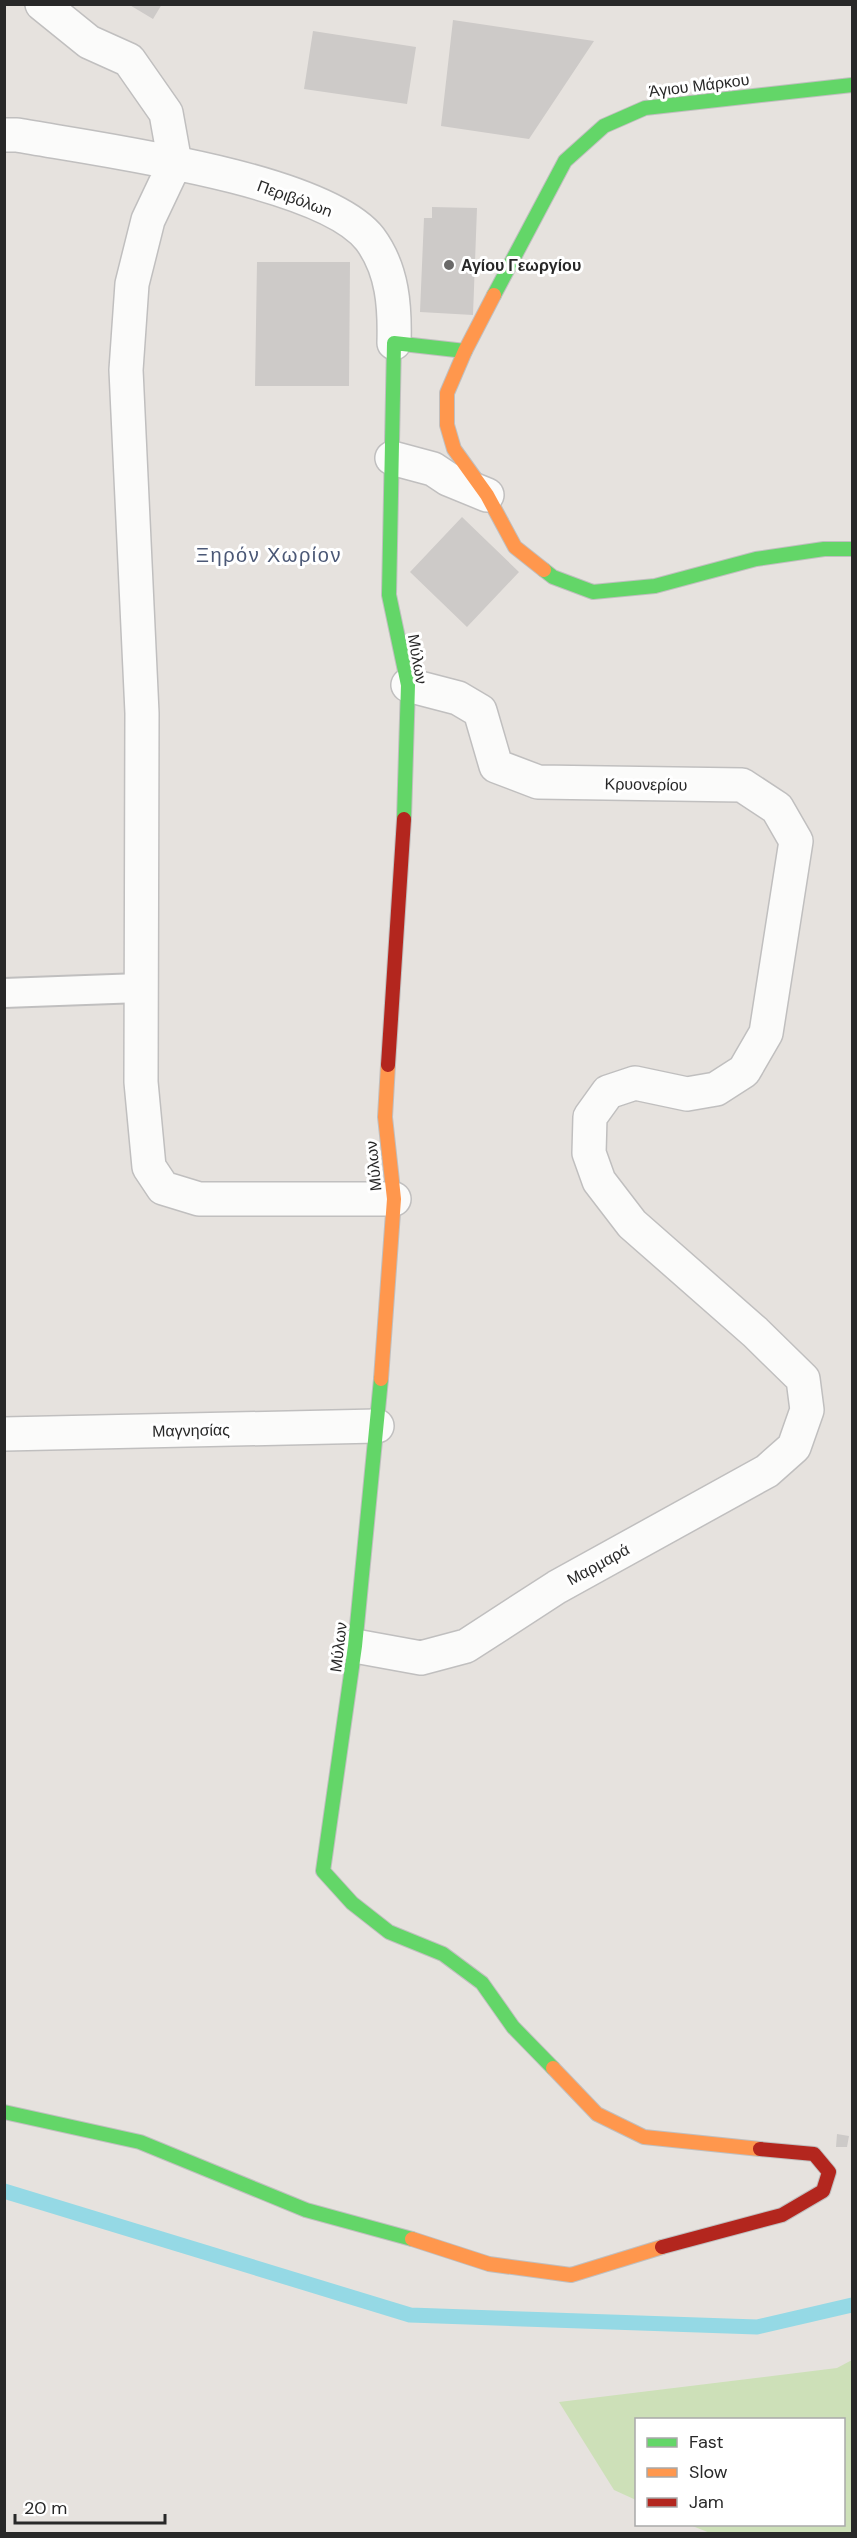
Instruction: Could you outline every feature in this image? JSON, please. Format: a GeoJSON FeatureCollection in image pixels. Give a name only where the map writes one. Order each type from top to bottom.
{"type":"FeatureCollection","features":[{"type":"Feature","properties":{"kind":"street"},"geometry":{"type":"LineString","coordinates":[[42,4],[89,42],[129,60],[165,113],[175,163],[148,220],[132,284],[126,370],[142,713],[141,1082],[149,1167],[163,1188],[199,1198],[394,1199]]}},
{"type":"Feature","properties":{"kind":"street","name":"Άγιου Μάρκου"},"geometry":{"type":"LineString","coordinates":[[852,84],[645,108],[604,126],[566,161],[465,351],[447,393],[447,425],[454,449],[487,495],[515,547],[553,577],[593,592],[655,586],[756,559],[824,549],[852,549]]}},
{"type":"Feature","properties":{"kind":"street","name":"Περιβόλωn"},"geometry":{"type":"LineString","coordinates":[[4,135],[17,135],[175,163],[274,187],[344,216],[370,239],[389,275],[394,306],[394,343]]}},
{"type":"Feature","properties":{"kind":"street"},"geometry":{"type":"LineString","coordinates":[[394,343],[465,351]]}},
{"type":"Feature","properties":{"kind":"street","name":"Μύλων"},"geometry":{"type":"LineString","coordinates":[[4,2112],[140,2142],[306,2210],[431,2244],[489,2264],[571,2276],[657,2248],[782,2215],[823,2191],[829,2172],[814,2154],[644,2137],[597,2114],[513,2027],[482,1983],[443,1954],[389,1932],[352,1903],[323,1871],[355,1646],[377,1426],[394,1199],[385,1117],[404,823],[408,684],[388,596],[394,343]]}},
{"type":"Feature","properties":{"kind":"street"},"geometry":{"type":"LineString","coordinates":[[392,458],[433,469],[448,479],[487,495]]}},
{"type":"Feature","properties":{"kind":"street","name":"Κρυονερίου"},"geometry":{"type":"LineString","coordinates":[[408,684],[458,698],[480,711],[496,766],[538,782],[742,785],[777,808],[796,841],[766,1033],[744,1071],[716,1089],[687,1094],[635,1083],[608,1092],[590,1117],[589,1153],[599,1180],[632,1224],[755,1332],[803,1379],[807,1410]]}},
{"type":"Feature","properties":{"kind":"street","name":"Μαρμαρά"},"geometry":{"type":"LineString","coordinates":[[355,1646],[421,1658],[466,1646],[557,1587],[767,1471],[794,1447],[807,1410]]}},
{"type":"Feature","properties":{"kind":"street","name":"Μαγνησίας"},"geometry":{"type":"LineString","coordinates":[[4,1434],[377,1426]]}},
{"type":"Feature","properties":{"kind":"lane"},"geometry":{"type":"LineString","coordinates":[[4,993],[140,988]]}},
{"type":"Feature","properties":{"kind":"green space"},"geometry":{"type":"Polygon","coordinates":[[[852,2360],[852,2533],[710,2533],[692,2526],[845,2526],[845,2418],[635,2418],[635,2500],[614,2490],[559,2402],[837,2368],[852,2360]]]}},
{"type":"Feature","properties":{"kind":"building"},"geometry":{"type":"Polygon","coordinates":[[[128,4],[162,4],[153,19],[128,4]]]}},
{"type":"Feature","properties":{"kind":"building"},"geometry":{"type":"Polygon","coordinates":[[[453,20],[594,41],[529,139],[441,126],[453,20]]]}},
{"type":"Feature","properties":{"kind":"building"},"geometry":{"type":"Polygon","coordinates":[[[313,31],[416,47],[407,104],[304,89],[313,31]]]}},
{"type":"Feature","properties":{"kind":"building","name":"Αγίου Γεωργίου"},"geometry":{"type":"Polygon","coordinates":[[[432,207],[477,208],[473,315],[420,312],[424,218],[432,218],[432,207]]]}},
{"type":"Feature","properties":{"kind":"building"},"geometry":{"type":"Polygon","coordinates":[[[257,262],[350,262],[349,386],[255,386],[257,262]]]}},
{"type":"Feature","properties":{"kind":"building"},"geometry":{"type":"Polygon","coordinates":[[[462,517],[519,572],[467,627],[410,572],[462,517]]]}},
{"type":"Feature","properties":{"kind":"building"},"geometry":{"type":"Polygon","coordinates":[[[837,2134],[849,2136],[847,2147],[836,2147],[837,2134]]]}},
{"type":"Feature","properties":{"kind":"waterway"},"geometry":{"type":"LineString","coordinates":[[4,2191],[410,2315],[757,2327],[852,2305]]}},
{"type":"Feature","properties":{"kind":"traffic: fast"},"geometry":{"type":"LineString","coordinates":[[494,295],[565,161],[604,126],[645,108],[852,85]]}},
{"type":"Feature","properties":{"kind":"traffic: fast"},"geometry":{"type":"LineString","coordinates":[[404,819],[408,685],[389,595],[394,343],[465,351]]}},
{"type":"Feature","properties":{"kind":"traffic: fast"},"geometry":{"type":"LineString","coordinates":[[544,570],[553,577],[593,592],[655,586],[756,559],[824,549],[852,549]]}},
{"type":"Feature","properties":{"kind":"traffic: fast"},"geometry":{"type":"LineString","coordinates":[[381,1379],[355,1646],[323,1871],[352,1903],[389,1932],[443,1954],[482,1983],[513,2027],[553,2068]]}},
{"type":"Feature","properties":{"kind":"traffic: fast"},"geometry":{"type":"LineString","coordinates":[[4,2112],[140,2142],[306,2210],[412,2239]]}},
{"type":"Feature","properties":{"kind":"traffic: slow"},"geometry":{"type":"LineString","coordinates":[[494,295],[465,351],[447,393],[447,425],[454,449],[487,495],[515,547],[544,570]]}},
{"type":"Feature","properties":{"kind":"traffic: slow"},"geometry":{"type":"LineString","coordinates":[[381,1379],[394,1199],[385,1117],[388,1065]]}},
{"type":"Feature","properties":{"kind":"traffic: slow"},"geometry":{"type":"LineString","coordinates":[[553,2068],[597,2114],[644,2137],[760,2149]]}},
{"type":"Feature","properties":{"kind":"traffic: slow"},"geometry":{"type":"LineString","coordinates":[[412,2239],[489,2264],[571,2275],[662,2247]]}},
{"type":"Feature","properties":{"kind":"traffic: jam"},"geometry":{"type":"LineString","coordinates":[[388,1065],[404,819]]}},
{"type":"Feature","properties":{"kind":"traffic: jam"},"geometry":{"type":"LineString","coordinates":[[662,2247],[782,2215],[823,2191],[829,2172],[814,2154],[760,2149]]}},
{"type":"Feature","properties":{"kind":"place","name":"Αγίου Γεωργίου"},"geometry":{"type":"Point","coordinates":[449,265]}},
{"type":"Feature","properties":{"kind":"district","name":"Ξηρόν Χωρίον"},"geometry":{"type":"Point","coordinates":[269,555]}}]}
